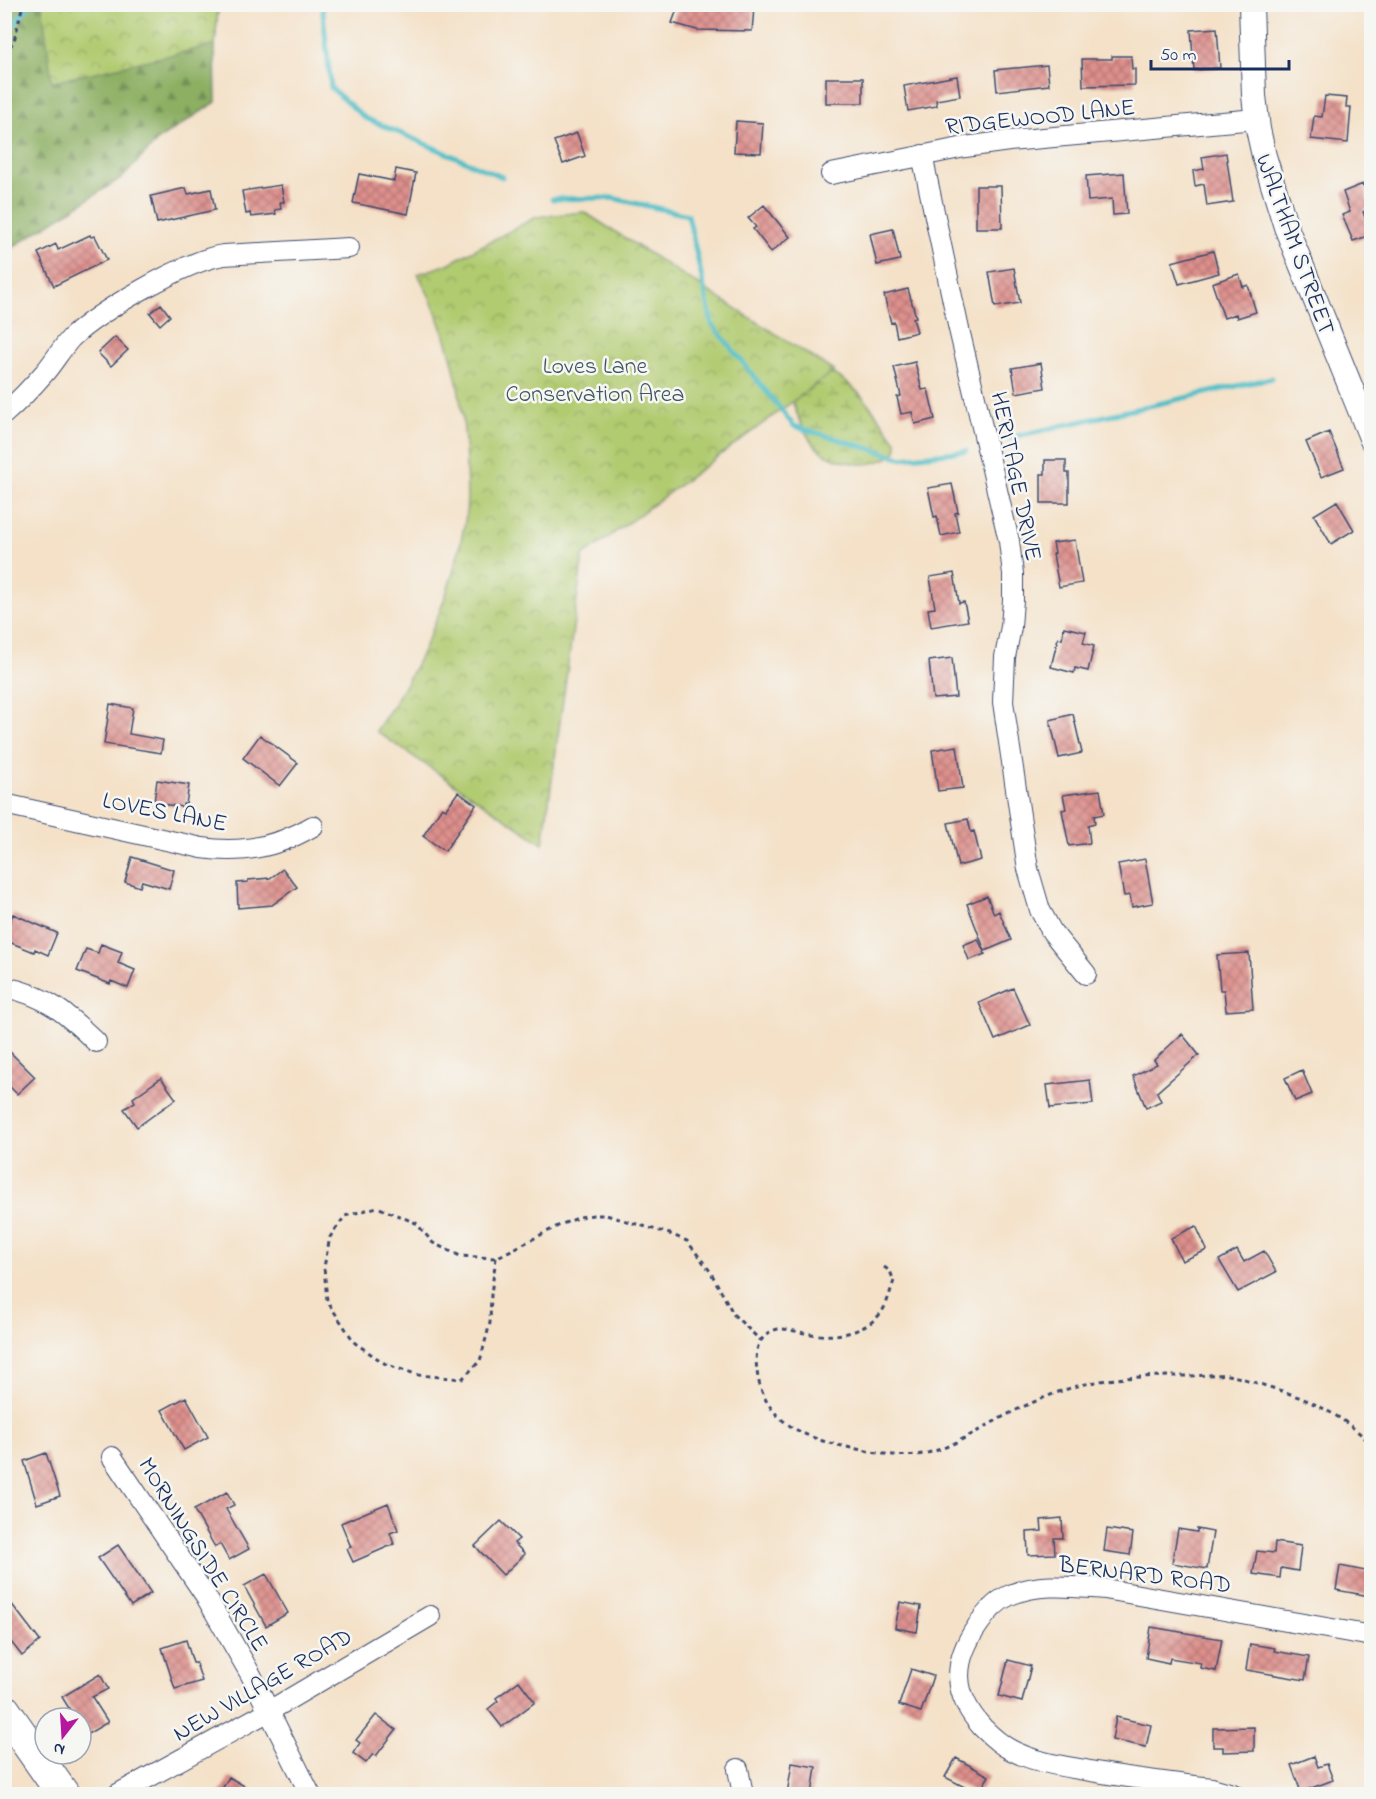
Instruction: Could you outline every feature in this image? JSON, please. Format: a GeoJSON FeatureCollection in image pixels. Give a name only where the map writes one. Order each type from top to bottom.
{"type":"FeatureCollection","features":[{"type":"Feature","properties":{"kind":"highway"},"geometry":{"type":"LineString","coordinates":[[4,1710],[63,1794]]}},
{"type":"Feature","properties":{"kind":"street","name":"WALTHAM STREET"},"geometry":{"type":"LineString","coordinates":[[1251,4],[1256,119],[1264,156],[1286,227],[1371,440]]}},
{"type":"Feature","properties":{"kind":"street","name":"RIDGEWOOD LANE"},"geometry":{"type":"LineString","coordinates":[[831,174],[922,155],[1009,141],[1256,119]]}},
{"type":"Feature","properties":{"kind":"street","name":"HERITAGE DRIVE"},"geometry":{"type":"LineString","coordinates":[[922,155],[958,325],[1009,542],[1014,600],[1005,657],[1003,702],[1028,869],[1040,910],[1052,932],[1086,974]]}},
{"type":"Feature","properties":{"kind":"street"},"geometry":{"type":"LineString","coordinates":[[4,414],[46,371],[66,344],[87,324],[182,269],[224,255],[349,248]]}},
{"type":"Feature","properties":{"kind":"street","name":"LOVES LANE"},"geometry":{"type":"LineString","coordinates":[[4,804],[202,848],[227,851],[263,848],[313,826]]}},
{"type":"Feature","properties":{"kind":"street"},"geometry":{"type":"LineString","coordinates":[[4,987],[25,991],[56,1006],[96,1042]]}},
{"type":"Feature","properties":{"kind":"street","name":"MORNINGSIDE CIRCLE"},"geometry":{"type":"LineString","coordinates":[[112,1457],[205,1595],[269,1711],[310,1794]]}},
{"type":"Feature","properties":{"kind":"street","name":"BERNARD ROAD"},"geometry":{"type":"LineString","coordinates":[[1233,1794],[1212,1788],[1042,1763],[1010,1750],[976,1720],[963,1700],[958,1683],[965,1648],[985,1614],[1002,1599],[1019,1591],[1043,1587],[1074,1587],[1105,1589],[1371,1636]]}},
{"type":"Feature","properties":{"kind":"street","name":"NEW VILLAGE ROAD"},"geometry":{"type":"LineString","coordinates":[[118,1794],[269,1711],[430,1616]]}},
{"type":"Feature","properties":{"kind":"street"},"geometry":{"type":"LineString","coordinates":[[738,1769],[743,1794]]}},
{"type":"Feature","properties":{"kind":"path"},"geometry":{"type":"LineString","coordinates":[[4,54],[14,41],[23,4]]}},
{"type":"Feature","properties":{"kind":"path"},"geometry":{"type":"LineString","coordinates":[[496,1258],[490,1323],[480,1361],[462,1379],[419,1375],[387,1365],[355,1342],[327,1301],[324,1267],[330,1237],[345,1216],[377,1207],[416,1223],[433,1243],[460,1256],[496,1258],[560,1225],[593,1215],[606,1215],[687,1241],[710,1270],[734,1315],[760,1340]]}},
{"type":"Feature","properties":{"kind":"path"},"geometry":{"type":"LineString","coordinates":[[884,1267],[890,1271],[894,1281],[882,1313],[869,1324],[838,1336],[821,1336],[778,1329],[760,1340],[757,1350],[758,1377],[763,1394],[782,1420],[810,1437],[873,1453],[917,1455],[937,1450],[970,1436],[1033,1402],[1086,1384],[1126,1377],[1227,1375],[1300,1397],[1324,1408],[1355,1428],[1371,1445]]}},
{"type":"Feature","properties":{"kind":"green space"},"geometry":{"type":"Polygon","coordinates":[[[42,4],[220,5],[215,45],[52,82],[42,4]]]}},
{"type":"Feature","properties":{"kind":"green space"},"geometry":{"type":"Polygon","coordinates":[[[5,5],[220,5],[215,45],[216,102],[159,139],[123,177],[5,252],[5,5]]]}},
{"type":"Feature","properties":{"kind":"green space","name":"Loves Lane Conservation Area"},"geometry":{"type":"Polygon","coordinates":[[[584,212],[834,371],[583,556],[543,844],[376,731],[392,708],[420,658],[432,631],[452,577],[466,515],[465,442],[459,392],[439,320],[418,274],[446,265],[536,217],[584,212]]]}},
{"type":"Feature","properties":{"kind":"green space"},"geometry":{"type":"Polygon","coordinates":[[[827,371],[849,384],[874,412],[897,443],[893,454],[873,463],[852,463],[825,454],[812,442],[792,401],[827,371]]]}},
{"type":"Feature","properties":{"kind":"building"},"geometry":{"type":"Polygon","coordinates":[[[679,4],[698,4],[711,8],[754,8],[752,31],[697,30],[672,23],[679,4]]]}},
{"type":"Feature","properties":{"kind":"building"},"geometry":{"type":"Polygon","coordinates":[[[1217,28],[1220,68],[1194,70],[1191,30],[1217,28]]]}},
{"type":"Feature","properties":{"kind":"building"},"geometry":{"type":"Polygon","coordinates":[[[1112,56],[1131,56],[1132,69],[1135,69],[1135,85],[1083,86],[1082,59],[1112,59],[1112,56]]]}},
{"type":"Feature","properties":{"kind":"building"},"geometry":{"type":"Polygon","coordinates":[[[1047,65],[1049,85],[997,91],[995,70],[1047,65]]]}},
{"type":"Feature","properties":{"kind":"building"},"geometry":{"type":"Polygon","coordinates":[[[957,76],[960,96],[936,100],[937,106],[908,111],[904,86],[957,76]]]}},
{"type":"Feature","properties":{"kind":"building"},"geometry":{"type":"Polygon","coordinates":[[[826,78],[863,78],[863,103],[826,103],[826,78]]]}},
{"type":"Feature","properties":{"kind":"building"},"geometry":{"type":"Polygon","coordinates":[[[1325,96],[1347,98],[1346,107],[1351,107],[1348,143],[1311,139],[1314,116],[1322,117],[1325,96]]]}},
{"type":"Feature","properties":{"kind":"building"},"geometry":{"type":"Polygon","coordinates":[[[736,121],[763,123],[761,153],[734,152],[736,121]]]}},
{"type":"Feature","properties":{"kind":"building"},"geometry":{"type":"Polygon","coordinates":[[[577,133],[585,156],[563,164],[554,141],[577,133]]]}},
{"type":"Feature","properties":{"kind":"building"},"geometry":{"type":"Polygon","coordinates":[[[1226,153],[1233,202],[1207,206],[1204,184],[1195,186],[1193,171],[1204,169],[1202,157],[1226,153]]]}},
{"type":"Feature","properties":{"kind":"building"},"geometry":{"type":"Polygon","coordinates":[[[396,169],[416,173],[408,214],[353,203],[359,174],[394,181],[396,169]]]}},
{"type":"Feature","properties":{"kind":"building"},"geometry":{"type":"Polygon","coordinates":[[[1124,173],[1127,214],[1113,215],[1112,199],[1088,201],[1086,176],[1124,173]]]}},
{"type":"Feature","properties":{"kind":"building"},"geometry":{"type":"Polygon","coordinates":[[[1363,184],[1371,207],[1363,212],[1371,235],[1353,241],[1342,215],[1350,212],[1343,192],[1363,184]]]}},
{"type":"Feature","properties":{"kind":"building"},"geometry":{"type":"Polygon","coordinates":[[[281,185],[284,202],[280,202],[281,209],[275,210],[276,214],[251,217],[250,213],[246,214],[242,191],[281,185]]]}},
{"type":"Feature","properties":{"kind":"building"},"geometry":{"type":"Polygon","coordinates":[[[976,186],[1001,186],[1002,228],[976,228],[976,186]]]}},
{"type":"Feature","properties":{"kind":"building"},"geometry":{"type":"Polygon","coordinates":[[[186,188],[188,194],[211,189],[215,210],[157,223],[151,196],[186,188]]]}},
{"type":"Feature","properties":{"kind":"building"},"geometry":{"type":"Polygon","coordinates":[[[764,205],[790,237],[771,252],[753,229],[756,227],[748,218],[764,205]]]}},
{"type":"Feature","properties":{"kind":"building"},"geometry":{"type":"Polygon","coordinates":[[[893,229],[900,260],[877,265],[870,234],[893,229]]]}},
{"type":"Feature","properties":{"kind":"building"},"geometry":{"type":"Polygon","coordinates":[[[90,235],[95,236],[107,260],[54,286],[38,253],[56,244],[58,250],[90,235]]]}},
{"type":"Feature","properties":{"kind":"building"},"geometry":{"type":"Polygon","coordinates":[[[1213,251],[1219,273],[1179,284],[1172,262],[1213,251]]]}},
{"type":"Feature","properties":{"kind":"building"},"geometry":{"type":"Polygon","coordinates":[[[1014,268],[1020,303],[995,307],[989,272],[1014,268]]]}},
{"type":"Feature","properties":{"kind":"building"},"geometry":{"type":"Polygon","coordinates":[[[1239,274],[1243,287],[1248,285],[1256,312],[1237,318],[1236,314],[1224,318],[1212,283],[1239,274]]]}},
{"type":"Feature","properties":{"kind":"building"},"geometry":{"type":"Polygon","coordinates":[[[908,289],[916,317],[913,318],[917,332],[897,337],[884,295],[908,289]]]}},
{"type":"Feature","properties":{"kind":"building"},"geometry":{"type":"Polygon","coordinates":[[[161,304],[170,316],[160,325],[150,313],[161,304]]]}},
{"type":"Feature","properties":{"kind":"building"},"geometry":{"type":"Polygon","coordinates":[[[115,337],[128,350],[111,366],[98,353],[115,337]]]}},
{"type":"Feature","properties":{"kind":"building"},"geometry":{"type":"Polygon","coordinates":[[[915,362],[922,390],[928,389],[935,419],[915,424],[912,412],[901,414],[897,397],[901,396],[894,367],[915,362]]]}},
{"type":"Feature","properties":{"kind":"building"},"geometry":{"type":"Polygon","coordinates":[[[1041,363],[1045,388],[1016,393],[1012,368],[1041,363]]]}},
{"type":"Feature","properties":{"kind":"building"},"geometry":{"type":"Polygon","coordinates":[[[1329,432],[1344,468],[1321,477],[1306,442],[1329,432]]]}},
{"type":"Feature","properties":{"kind":"building"},"geometry":{"type":"Polygon","coordinates":[[[1045,460],[1066,460],[1066,473],[1069,473],[1069,503],[1041,503],[1041,474],[1045,474],[1045,460]]]}},
{"type":"Feature","properties":{"kind":"building"},"geometry":{"type":"Polygon","coordinates":[[[952,484],[958,512],[955,513],[959,532],[941,536],[928,488],[952,484]]]}},
{"type":"Feature","properties":{"kind":"building"},"geometry":{"type":"Polygon","coordinates":[[[1337,501],[1354,530],[1331,544],[1314,515],[1337,501]]]}},
{"type":"Feature","properties":{"kind":"building"},"geometry":{"type":"Polygon","coordinates":[[[1075,540],[1082,583],[1059,587],[1053,543],[1075,540]]]}},
{"type":"Feature","properties":{"kind":"building"},"geometry":{"type":"Polygon","coordinates":[[[954,573],[959,603],[964,602],[968,621],[931,627],[928,609],[935,608],[930,577],[954,573]]]}},
{"type":"Feature","properties":{"kind":"building"},"geometry":{"type":"Polygon","coordinates":[[[1064,627],[1086,632],[1083,643],[1094,646],[1088,671],[1075,668],[1074,673],[1051,667],[1058,638],[1062,639],[1064,627]]]}},
{"type":"Feature","properties":{"kind":"building"},"geometry":{"type":"Polygon","coordinates":[[[952,658],[956,697],[933,699],[929,661],[952,658]]]}},
{"type":"Feature","properties":{"kind":"building"},"geometry":{"type":"Polygon","coordinates":[[[110,704],[133,708],[129,734],[163,740],[161,753],[104,744],[110,704]]]}},
{"type":"Feature","properties":{"kind":"building"},"geometry":{"type":"Polygon","coordinates":[[[1073,714],[1082,753],[1059,758],[1050,720],[1073,714]]]}},
{"type":"Feature","properties":{"kind":"building"},"geometry":{"type":"Polygon","coordinates":[[[260,735],[298,763],[280,786],[243,758],[260,735]]]}},
{"type":"Feature","properties":{"kind":"building"},"geometry":{"type":"Polygon","coordinates":[[[957,746],[963,788],[938,791],[932,750],[957,746]]]}},
{"type":"Feature","properties":{"kind":"building"},"geometry":{"type":"Polygon","coordinates":[[[157,780],[189,785],[186,804],[183,804],[183,807],[154,803],[157,780]]]}},
{"type":"Feature","properties":{"kind":"building"},"geometry":{"type":"Polygon","coordinates":[[[1100,790],[1104,814],[1094,816],[1095,823],[1088,825],[1090,843],[1069,846],[1062,810],[1066,809],[1063,795],[1100,790]]]}},
{"type":"Feature","properties":{"kind":"building"},"geometry":{"type":"Polygon","coordinates":[[[458,792],[476,805],[445,851],[423,836],[442,807],[446,809],[458,792]]]}},
{"type":"Feature","properties":{"kind":"building"},"geometry":{"type":"Polygon","coordinates":[[[968,819],[971,832],[974,831],[981,860],[958,866],[948,823],[968,819]]]}},
{"type":"Feature","properties":{"kind":"building"},"geometry":{"type":"Polygon","coordinates":[[[132,857],[174,870],[169,889],[142,881],[140,887],[125,882],[132,857]]]}},
{"type":"Feature","properties":{"kind":"building"},"geometry":{"type":"Polygon","coordinates":[[[1145,859],[1153,903],[1132,907],[1130,895],[1124,896],[1118,864],[1145,859]]]}},
{"type":"Feature","properties":{"kind":"building"},"geometry":{"type":"Polygon","coordinates":[[[283,869],[297,887],[272,905],[238,908],[237,883],[270,878],[283,869]]]}},
{"type":"Feature","properties":{"kind":"building"},"geometry":{"type":"Polygon","coordinates":[[[987,896],[994,914],[999,911],[1011,940],[985,951],[967,904],[987,896]]]}},
{"type":"Feature","properties":{"kind":"building"},"geometry":{"type":"Polygon","coordinates":[[[13,914],[57,933],[48,955],[4,940],[4,934],[13,914]]]}},
{"type":"Feature","properties":{"kind":"building"},"geometry":{"type":"Polygon","coordinates":[[[978,939],[985,954],[969,960],[963,945],[978,939]]]}},
{"type":"Feature","properties":{"kind":"building"},"geometry":{"type":"Polygon","coordinates":[[[101,944],[122,952],[118,963],[135,970],[128,988],[111,981],[110,984],[77,971],[86,949],[98,953],[101,944]]]}},
{"type":"Feature","properties":{"kind":"building"},"geometry":{"type":"Polygon","coordinates":[[[1249,953],[1253,1009],[1226,1011],[1224,990],[1220,990],[1217,955],[1249,953]]]}},
{"type":"Feature","properties":{"kind":"building"},"geometry":{"type":"Polygon","coordinates":[[[1013,988],[1030,1025],[995,1040],[979,1003],[1013,988]]]}},
{"type":"Feature","properties":{"kind":"building"},"geometry":{"type":"Polygon","coordinates":[[[1182,1034],[1199,1055],[1157,1092],[1161,1101],[1146,1108],[1133,1076],[1157,1064],[1154,1060],[1182,1034]]]}},
{"type":"Feature","properties":{"kind":"building"},"geometry":{"type":"Polygon","coordinates":[[[4,1046],[35,1077],[17,1094],[4,1081],[4,1046]]]}},
{"type":"Feature","properties":{"kind":"building"},"geometry":{"type":"Polygon","coordinates":[[[1302,1070],[1312,1094],[1295,1101],[1285,1078],[1302,1070]]]}},
{"type":"Feature","properties":{"kind":"building"},"geometry":{"type":"Polygon","coordinates":[[[161,1078],[176,1099],[137,1127],[124,1109],[135,1102],[133,1098],[161,1078]]]}},
{"type":"Feature","properties":{"kind":"building"},"geometry":{"type":"Polygon","coordinates":[[[1090,1080],[1093,1104],[1050,1108],[1047,1085],[1090,1080]]]}},
{"type":"Feature","properties":{"kind":"building"},"geometry":{"type":"Polygon","coordinates":[[[1196,1226],[1207,1250],[1182,1261],[1171,1238],[1196,1226]]]}},
{"type":"Feature","properties":{"kind":"building"},"geometry":{"type":"Polygon","coordinates":[[[1237,1250],[1244,1262],[1264,1251],[1276,1272],[1238,1292],[1219,1260],[1237,1250]]]}},
{"type":"Feature","properties":{"kind":"building"},"geometry":{"type":"Polygon","coordinates":[[[186,1397],[208,1437],[184,1450],[162,1410],[186,1397]]]}},
{"type":"Feature","properties":{"kind":"building"},"geometry":{"type":"Polygon","coordinates":[[[46,1453],[60,1496],[37,1504],[24,1461],[46,1453]]]}},
{"type":"Feature","properties":{"kind":"building"},"geometry":{"type":"Polygon","coordinates":[[[227,1492],[234,1505],[226,1509],[249,1549],[229,1560],[220,1544],[215,1547],[194,1510],[227,1492]]]}},
{"type":"Feature","properties":{"kind":"building"},"geometry":{"type":"Polygon","coordinates":[[[388,1503],[398,1530],[390,1533],[394,1544],[353,1562],[347,1549],[351,1547],[341,1523],[388,1503]]]}},
{"type":"Feature","properties":{"kind":"building"},"geometry":{"type":"Polygon","coordinates":[[[1062,1518],[1063,1538],[1054,1538],[1055,1554],[1028,1555],[1027,1532],[1042,1531],[1041,1520],[1062,1518]]]}},
{"type":"Feature","properties":{"kind":"building"},"geometry":{"type":"Polygon","coordinates":[[[501,1521],[519,1539],[514,1543],[525,1554],[503,1575],[475,1546],[501,1521]]]}},
{"type":"Feature","properties":{"kind":"building"},"geometry":{"type":"Polygon","coordinates":[[[1107,1529],[1133,1533],[1130,1555],[1104,1551],[1107,1529]]]}},
{"type":"Feature","properties":{"kind":"building"},"geometry":{"type":"Polygon","coordinates":[[[1178,1529],[1213,1532],[1207,1569],[1172,1563],[1178,1529]]]}},
{"type":"Feature","properties":{"kind":"building"},"geometry":{"type":"Polygon","coordinates":[[[1275,1542],[1301,1546],[1298,1571],[1281,1568],[1280,1578],[1253,1574],[1257,1551],[1274,1553],[1275,1542]]]}},
{"type":"Feature","properties":{"kind":"building"},"geometry":{"type":"Polygon","coordinates":[[[118,1545],[151,1593],[131,1606],[98,1558],[118,1545]]]}},
{"type":"Feature","properties":{"kind":"building"},"geometry":{"type":"Polygon","coordinates":[[[1340,1566],[1371,1572],[1370,1596],[1336,1590],[1340,1566]]]}},
{"type":"Feature","properties":{"kind":"building"},"geometry":{"type":"Polygon","coordinates":[[[266,1574],[288,1613],[266,1626],[244,1586],[266,1574]]]}},
{"type":"Feature","properties":{"kind":"building"},"geometry":{"type":"Polygon","coordinates":[[[4,1594],[40,1641],[22,1656],[4,1633],[4,1594]]]}},
{"type":"Feature","properties":{"kind":"building"},"geometry":{"type":"Polygon","coordinates":[[[900,1602],[921,1606],[917,1632],[895,1628],[900,1602]]]}},
{"type":"Feature","properties":{"kind":"building"},"geometry":{"type":"Polygon","coordinates":[[[1151,1627],[1222,1639],[1216,1671],[1200,1668],[1201,1663],[1170,1658],[1169,1663],[1146,1658],[1151,1627]]]}},
{"type":"Feature","properties":{"kind":"building"},"geometry":{"type":"Polygon","coordinates":[[[186,1640],[193,1663],[196,1663],[202,1681],[175,1689],[162,1648],[186,1640]]]}},
{"type":"Feature","properties":{"kind":"building"},"geometry":{"type":"Polygon","coordinates":[[[1250,1644],[1309,1657],[1305,1680],[1246,1670],[1250,1644]]]}},
{"type":"Feature","properties":{"kind":"building"},"geometry":{"type":"Polygon","coordinates":[[[1008,1660],[1031,1666],[1022,1702],[999,1696],[1008,1660]]]}},
{"type":"Feature","properties":{"kind":"building"},"geometry":{"type":"Polygon","coordinates":[[[911,1669],[933,1676],[921,1712],[899,1705],[911,1669]]]}},
{"type":"Feature","properties":{"kind":"building"},"geometry":{"type":"Polygon","coordinates":[[[100,1674],[108,1689],[92,1697],[108,1722],[93,1731],[93,1706],[68,1706],[62,1697],[100,1674]]]}},
{"type":"Feature","properties":{"kind":"building"},"geometry":{"type":"Polygon","coordinates":[[[519,1681],[535,1702],[502,1727],[488,1709],[498,1701],[496,1698],[519,1681]]]}},
{"type":"Feature","properties":{"kind":"building"},"geometry":{"type":"Polygon","coordinates":[[[376,1715],[396,1730],[376,1756],[373,1754],[366,1763],[353,1753],[360,1743],[356,1740],[376,1715]]]}},
{"type":"Feature","properties":{"kind":"building"},"geometry":{"type":"Polygon","coordinates":[[[1116,1717],[1151,1725],[1146,1747],[1112,1740],[1116,1717]]]}},
{"type":"Feature","properties":{"kind":"building"},"geometry":{"type":"Polygon","coordinates":[[[1254,1727],[1254,1751],[1223,1752],[1223,1747],[1213,1747],[1213,1728],[1254,1727]]]}},
{"type":"Feature","properties":{"kind":"building"},"geometry":{"type":"Polygon","coordinates":[[[1314,1756],[1318,1767],[1327,1764],[1333,1780],[1301,1792],[1291,1765],[1314,1756]]]}},
{"type":"Feature","properties":{"kind":"building"},"geometry":{"type":"Polygon","coordinates":[[[956,1758],[989,1776],[978,1794],[945,1777],[956,1758]]]}},
{"type":"Feature","properties":{"kind":"building"},"geometry":{"type":"Polygon","coordinates":[[[792,1763],[816,1767],[812,1794],[787,1794],[792,1763]]]}},
{"type":"Feature","properties":{"kind":"building"},"geometry":{"type":"Polygon","coordinates":[[[229,1777],[258,1794],[219,1794],[229,1777]]]}},
{"type":"Feature","properties":{"kind":"waterway"},"geometry":{"type":"LineString","coordinates":[[4,27],[14,24],[31,4]]}},
{"type":"Feature","properties":{"kind":"waterway"},"geometry":{"type":"LineString","coordinates":[[322,4],[331,88],[365,118],[502,177]]}},
{"type":"Feature","properties":{"kind":"waterway"},"geometry":{"type":"LineString","coordinates":[[552,199],[612,198],[688,215],[712,324],[794,426],[901,458],[966,451]]}},
{"type":"Feature","properties":{"kind":"waterway"},"geometry":{"type":"LineString","coordinates":[[1008,438],[1272,378]]}}]}
